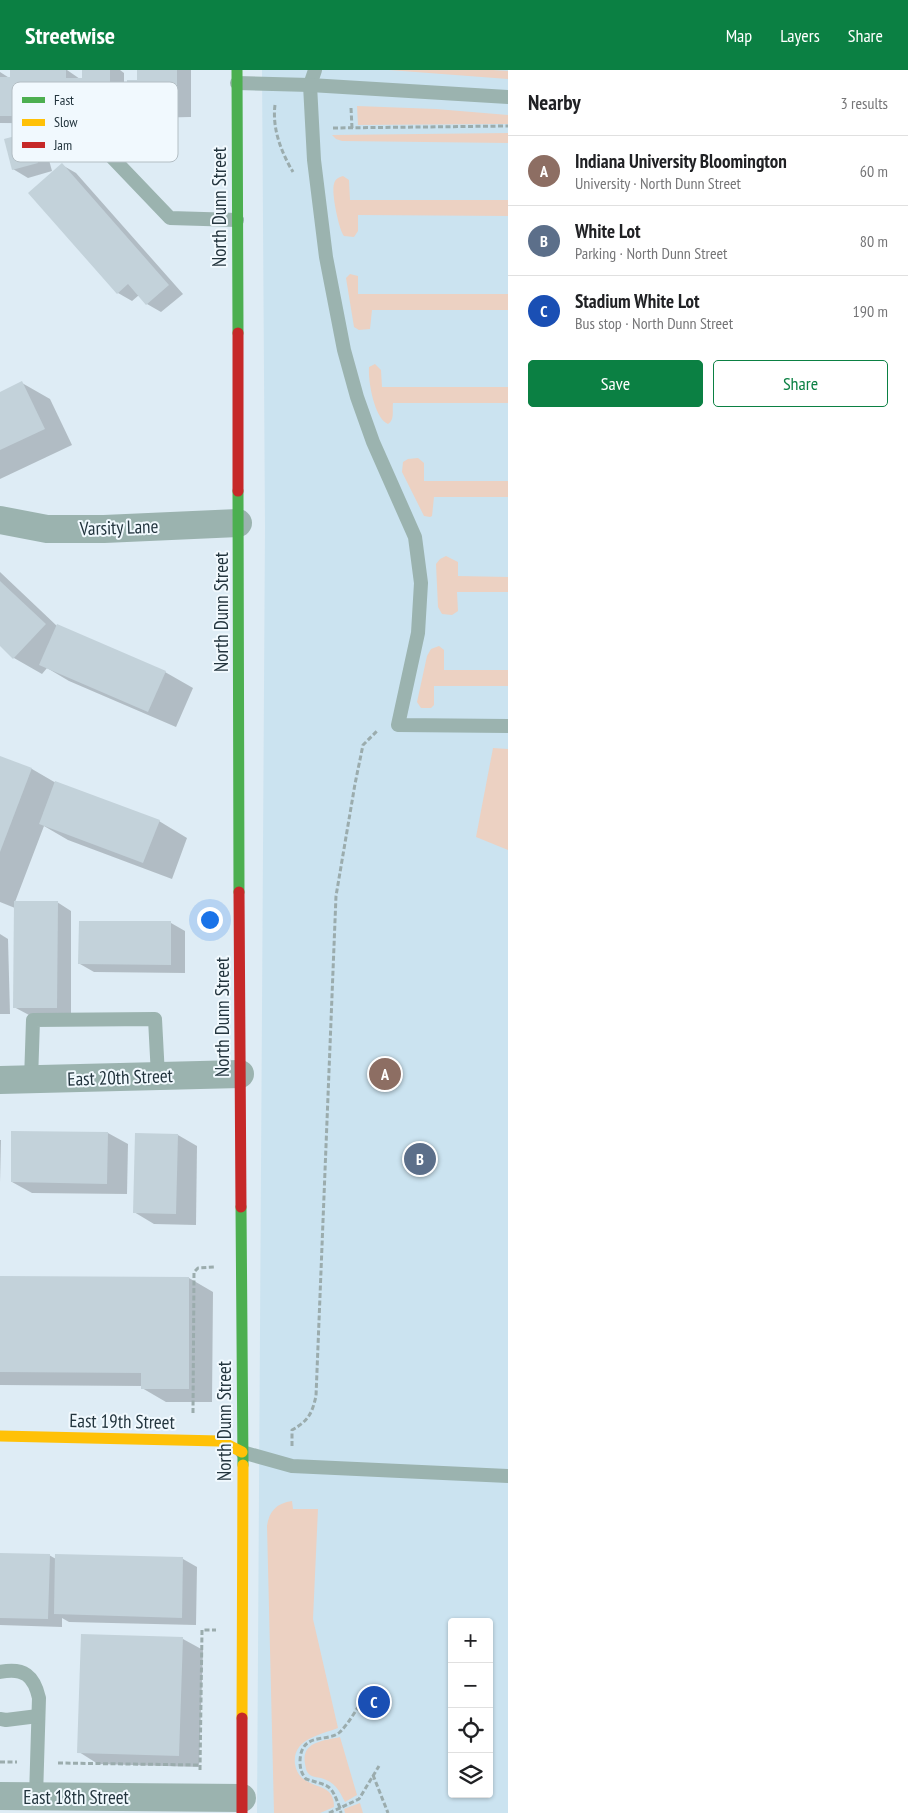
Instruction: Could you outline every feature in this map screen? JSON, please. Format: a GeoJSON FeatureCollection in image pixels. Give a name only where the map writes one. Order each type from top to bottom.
{"type":"FeatureCollection","features":[{"type":"Feature","properties":{"kind":"street","name":"North Dunn Street"},"geometry":{"type":"LineString","coordinates":[[237,76],[240,1074],[243,1380],[242,1806]]}},
{"type":"Feature","properties":{"kind":"street","name":"Varsity Lane"},"geometry":{"type":"LineString","coordinates":[[0,520],[47,528],[238,523]]}},
{"type":"Feature","properties":{"kind":"street","name":"East 20th Street"},"geometry":{"type":"LineString","coordinates":[[0,1080],[240,1074]]}},
{"type":"Feature","properties":{"kind":"street","name":"East 19th Street"},"geometry":{"type":"LineString","coordinates":[[0,1436],[220,1441],[242,1452]]}},
{"type":"Feature","properties":{"kind":"street","name":"East 18th Street"},"geometry":{"type":"LineString","coordinates":[[0,1796],[242,1806]]}},
{"type":"Feature","properties":{"kind":"lane"},"geometry":{"type":"LineString","coordinates":[[315,70],[310,85],[314,160],[326,257],[344,350],[356,397],[373,442],[414,537],[421,583],[418,632],[398,725],[508,726]]}},
{"type":"Feature","properties":{"kind":"lane"},"geometry":{"type":"LineString","coordinates":[[237,76],[310,85],[508,97]]}},
{"type":"Feature","properties":{"kind":"lane"},"geometry":{"type":"LineString","coordinates":[[116,162],[170,218],[237,220]]}},
{"type":"Feature","properties":{"kind":"lane"},"geometry":{"type":"LineString","coordinates":[[31,1080],[33,1020],[155,1019],[158,1076]]}},
{"type":"Feature","properties":{"kind":"lane"},"geometry":{"type":"LineString","coordinates":[[242,1452],[292,1466],[508,1476]]}},
{"type":"Feature","properties":{"kind":"lane"},"geometry":{"type":"LineString","coordinates":[[0,1672],[10,1670],[25,1674],[35,1683],[38,1698],[36,1796]]}},
{"type":"Feature","properties":{"kind":"lane"},"geometry":{"type":"LineString","coordinates":[[0,1719],[38,1716]]}},
{"type":"Feature","properties":{"kind":"path"},"geometry":{"type":"LineString","coordinates":[[275,101],[274,117],[283,156],[294,173]]}},
{"type":"Feature","properties":{"kind":"path"},"geometry":{"type":"LineString","coordinates":[[312,127],[508,126]]}},
{"type":"Feature","properties":{"kind":"path"},"geometry":{"type":"LineString","coordinates":[[292,1430],[302,1424],[312,1412],[316,1396],[336,896],[363,745],[381,726]]}},
{"type":"Feature","properties":{"kind":"path"},"geometry":{"type":"LineString","coordinates":[[193,1414],[194,1272],[198,1268],[219,1266]]}},
{"type":"Feature","properties":{"kind":"path"},"geometry":{"type":"LineString","coordinates":[[200,1774],[202,1630],[221,1630]]}},
{"type":"Feature","properties":{"kind":"path"},"geometry":{"type":"LineString","coordinates":[[341,1813],[330,1787],[326,1784],[306,1779],[303,1775],[300,1768],[301,1753],[305,1746],[314,1740],[339,1733],[367,1694]]}},
{"type":"Feature","properties":{"kind":"path"},"geometry":{"type":"LineString","coordinates":[[0,1762],[200,1765]]}},
{"type":"Feature","properties":{"kind":"path"},"geometry":{"type":"LineString","coordinates":[[329,1813],[359,1799],[379,1766]]}},
{"type":"Feature","properties":{"kind":"path"},"geometry":{"type":"LineString","coordinates":[[373,1775],[388,1813]]}},
{"type":"Feature","properties":{"kind":"shaded area"},"geometry":{"type":"Polygon","coordinates":[[[262,70],[508,70],[508,1813],[257,1813],[265,527],[262,70]]]}},
{"type":"Feature","properties":{"kind":"shaded area"},"geometry":{"type":"Polygon","coordinates":[[[389,70],[508,71],[508,79],[389,70]]]}},
{"type":"Feature","properties":{"kind":"shaded area"},"geometry":{"type":"Polygon","coordinates":[[[357,106],[436,109],[508,115],[508,124],[358,125],[357,106]]]}},
{"type":"Feature","properties":{"kind":"shaded area"},"geometry":{"type":"Polygon","coordinates":[[[508,133],[508,143],[342,141],[332,135],[508,133]]]}},
{"type":"Feature","properties":{"kind":"shaded area"},"geometry":{"type":"Polygon","coordinates":[[[343,176],[349,180],[350,200],[508,200],[508,216],[358,215],[358,231],[354,237],[344,236],[336,211],[333,188],[336,180],[343,176]]]}},
{"type":"Feature","properties":{"kind":"shaded area"},"geometry":{"type":"Polygon","coordinates":[[[350,274],[358,276],[358,294],[508,294],[508,310],[372,310],[370,329],[359,330],[354,327],[346,278],[350,274]]]}},
{"type":"Feature","properties":{"kind":"shaded area"},"geometry":{"type":"Polygon","coordinates":[[[375,364],[381,370],[382,387],[508,387],[508,403],[393,403],[392,417],[388,424],[379,415],[371,390],[369,367],[375,364]]]}},
{"type":"Feature","properties":{"kind":"shaded area"},"geometry":{"type":"Polygon","coordinates":[[[418,458],[424,463],[424,481],[508,481],[508,497],[434,497],[432,516],[424,516],[402,472],[403,462],[408,459],[418,458]]]}},
{"type":"Feature","properties":{"kind":"shaded area"},"geometry":{"type":"Polygon","coordinates":[[[446,556],[458,562],[458,576],[508,577],[508,592],[457,592],[458,611],[452,615],[442,614],[438,607],[436,564],[446,556]]]}},
{"type":"Feature","properties":{"kind":"shaded area"},"geometry":{"type":"Polygon","coordinates":[[[439,646],[444,650],[444,670],[508,670],[508,686],[434,686],[434,705],[431,708],[421,708],[417,702],[427,656],[431,649],[439,646]]]}},
{"type":"Feature","properties":{"kind":"shaded area"},"geometry":{"type":"Polygon","coordinates":[[[493,748],[508,749],[508,850],[476,837],[493,748]]]}},
{"type":"Feature","properties":{"kind":"shaded area"},"geometry":{"type":"Polygon","coordinates":[[[292,1501],[293,1509],[318,1509],[313,1619],[338,1728],[309,1739],[298,1749],[295,1756],[297,1772],[305,1780],[329,1792],[332,1797],[334,1807],[320,1813],[274,1813],[267,1526],[272,1512],[278,1506],[292,1501]]]}},
{"type":"Feature","properties":{"kind":"shaded area"},"geometry":{"type":"Polygon","coordinates":[[[340,1737],[357,1795],[345,1802],[333,1784],[310,1775],[305,1764],[305,1756],[310,1746],[321,1741],[340,1737]]]}},
{"type":"Feature","properties":{"kind":"shaded area"},"geometry":{"type":"Polygon","coordinates":[[[360,1803],[363,1813],[345,1813],[344,1809],[360,1803]]]}},
{"type":"Feature","properties":{"kind":"building"},"geometry":{"type":"Polygon","coordinates":[[[10,70],[66,70],[66,78],[82,78],[82,70],[110,70],[110,82],[12,82],[12,116],[0,116],[0,77],[10,77],[10,70]]]}},
{"type":"Feature","properties":{"kind":"building"},"geometry":{"type":"Polygon","coordinates":[[[137,70],[177,70],[177,82],[127,82],[127,80],[137,80],[137,70]]]}},
{"type":"Feature","properties":{"kind":"building"},"geometry":{"type":"Polygon","coordinates":[[[12,137],[12,162],[38,163],[12,170],[4,139],[12,137]]]}},
{"type":"Feature","properties":{"kind":"building"},"geometry":{"type":"Polygon","coordinates":[[[62,163],[169,285],[146,305],[128,284],[117,294],[28,193],[62,163]]]}},
{"type":"Feature","properties":{"kind":"building"},"geometry":{"type":"Polygon","coordinates":[[[22,381],[45,429],[0,450],[0,392],[22,381]]]}},
{"type":"Feature","properties":{"kind":"building"},"geometry":{"type":"Polygon","coordinates":[[[0,581],[46,624],[13,659],[0,646],[0,581]]]}},
{"type":"Feature","properties":{"kind":"building"},"geometry":{"type":"Polygon","coordinates":[[[57,624],[166,671],[148,712],[39,665],[57,624]]]}},
{"type":"Feature","properties":{"kind":"building"},"geometry":{"type":"Polygon","coordinates":[[[0,756],[32,768],[0,852],[0,756]]]}},
{"type":"Feature","properties":{"kind":"building"},"geometry":{"type":"Polygon","coordinates":[[[55,781],[160,820],[143,863],[39,824],[55,781]]]}},
{"type":"Feature","properties":{"kind":"building"},"geometry":{"type":"Polygon","coordinates":[[[14,901],[58,901],[57,1008],[13,1008],[14,901]]]}},
{"type":"Feature","properties":{"kind":"building"},"geometry":{"type":"Polygon","coordinates":[[[79,921],[171,921],[171,965],[78,964],[79,921]]]}},
{"type":"Feature","properties":{"kind":"building"},"geometry":{"type":"Polygon","coordinates":[[[11,1131],[108,1132],[107,1184],[11,1182],[11,1131]]]}},
{"type":"Feature","properties":{"kind":"building"},"geometry":{"type":"Polygon","coordinates":[[[135,1133],[178,1134],[176,1214],[133,1213],[135,1133]]]}},
{"type":"Feature","properties":{"kind":"building"},"geometry":{"type":"Polygon","coordinates":[[[0,1276],[189,1277],[189,1389],[141,1389],[141,1373],[0,1372],[0,1276]]]}},
{"type":"Feature","properties":{"kind":"building"},"geometry":{"type":"Polygon","coordinates":[[[0,1553],[50,1554],[48,1619],[0,1618],[0,1553]]]}},
{"type":"Feature","properties":{"kind":"building"},"geometry":{"type":"Polygon","coordinates":[[[55,1554],[183,1557],[182,1618],[54,1614],[55,1554]]]}},
{"type":"Feature","properties":{"kind":"building"},"geometry":{"type":"Polygon","coordinates":[[[81,1634],[183,1637],[179,1756],[77,1753],[81,1634]]]}},
{"type":"Feature","properties":{"kind":"traffic: fast"},"geometry":{"type":"LineString","coordinates":[[237,70],[238,333]]}},
{"type":"Feature","properties":{"kind":"traffic: fast"},"geometry":{"type":"LineString","coordinates":[[238,491],[239,892]]}},
{"type":"Feature","properties":{"kind":"traffic: fast"},"geometry":{"type":"LineString","coordinates":[[241,1207],[243,1465]]}},
{"type":"Feature","properties":{"kind":"traffic: slow"},"geometry":{"type":"LineString","coordinates":[[0,1436],[220,1441],[242,1452]]}},
{"type":"Feature","properties":{"kind":"traffic: slow"},"geometry":{"type":"LineString","coordinates":[[242,1718],[243,1465]]}},
{"type":"Feature","properties":{"kind":"traffic: jam"},"geometry":{"type":"LineString","coordinates":[[238,333],[238,491]]}},
{"type":"Feature","properties":{"kind":"traffic: jam"},"geometry":{"type":"LineString","coordinates":[[239,892],[241,1207]]}},
{"type":"Feature","properties":{"kind":"traffic: jam"},"geometry":{"type":"LineString","coordinates":[[242,1718],[242,1813]]}},
{"type":"Feature","properties":{"kind":"place","name":"Indiana University Bloomington"},"geometry":{"type":"Point","coordinates":[385,1074]}},
{"type":"Feature","properties":{"kind":"place","name":"White Lot"},"geometry":{"type":"Point","coordinates":[420,1159]}},
{"type":"Feature","properties":{"kind":"place","name":"Stadium White Lot"},"geometry":{"type":"Point","coordinates":[374,1702]}}]}
